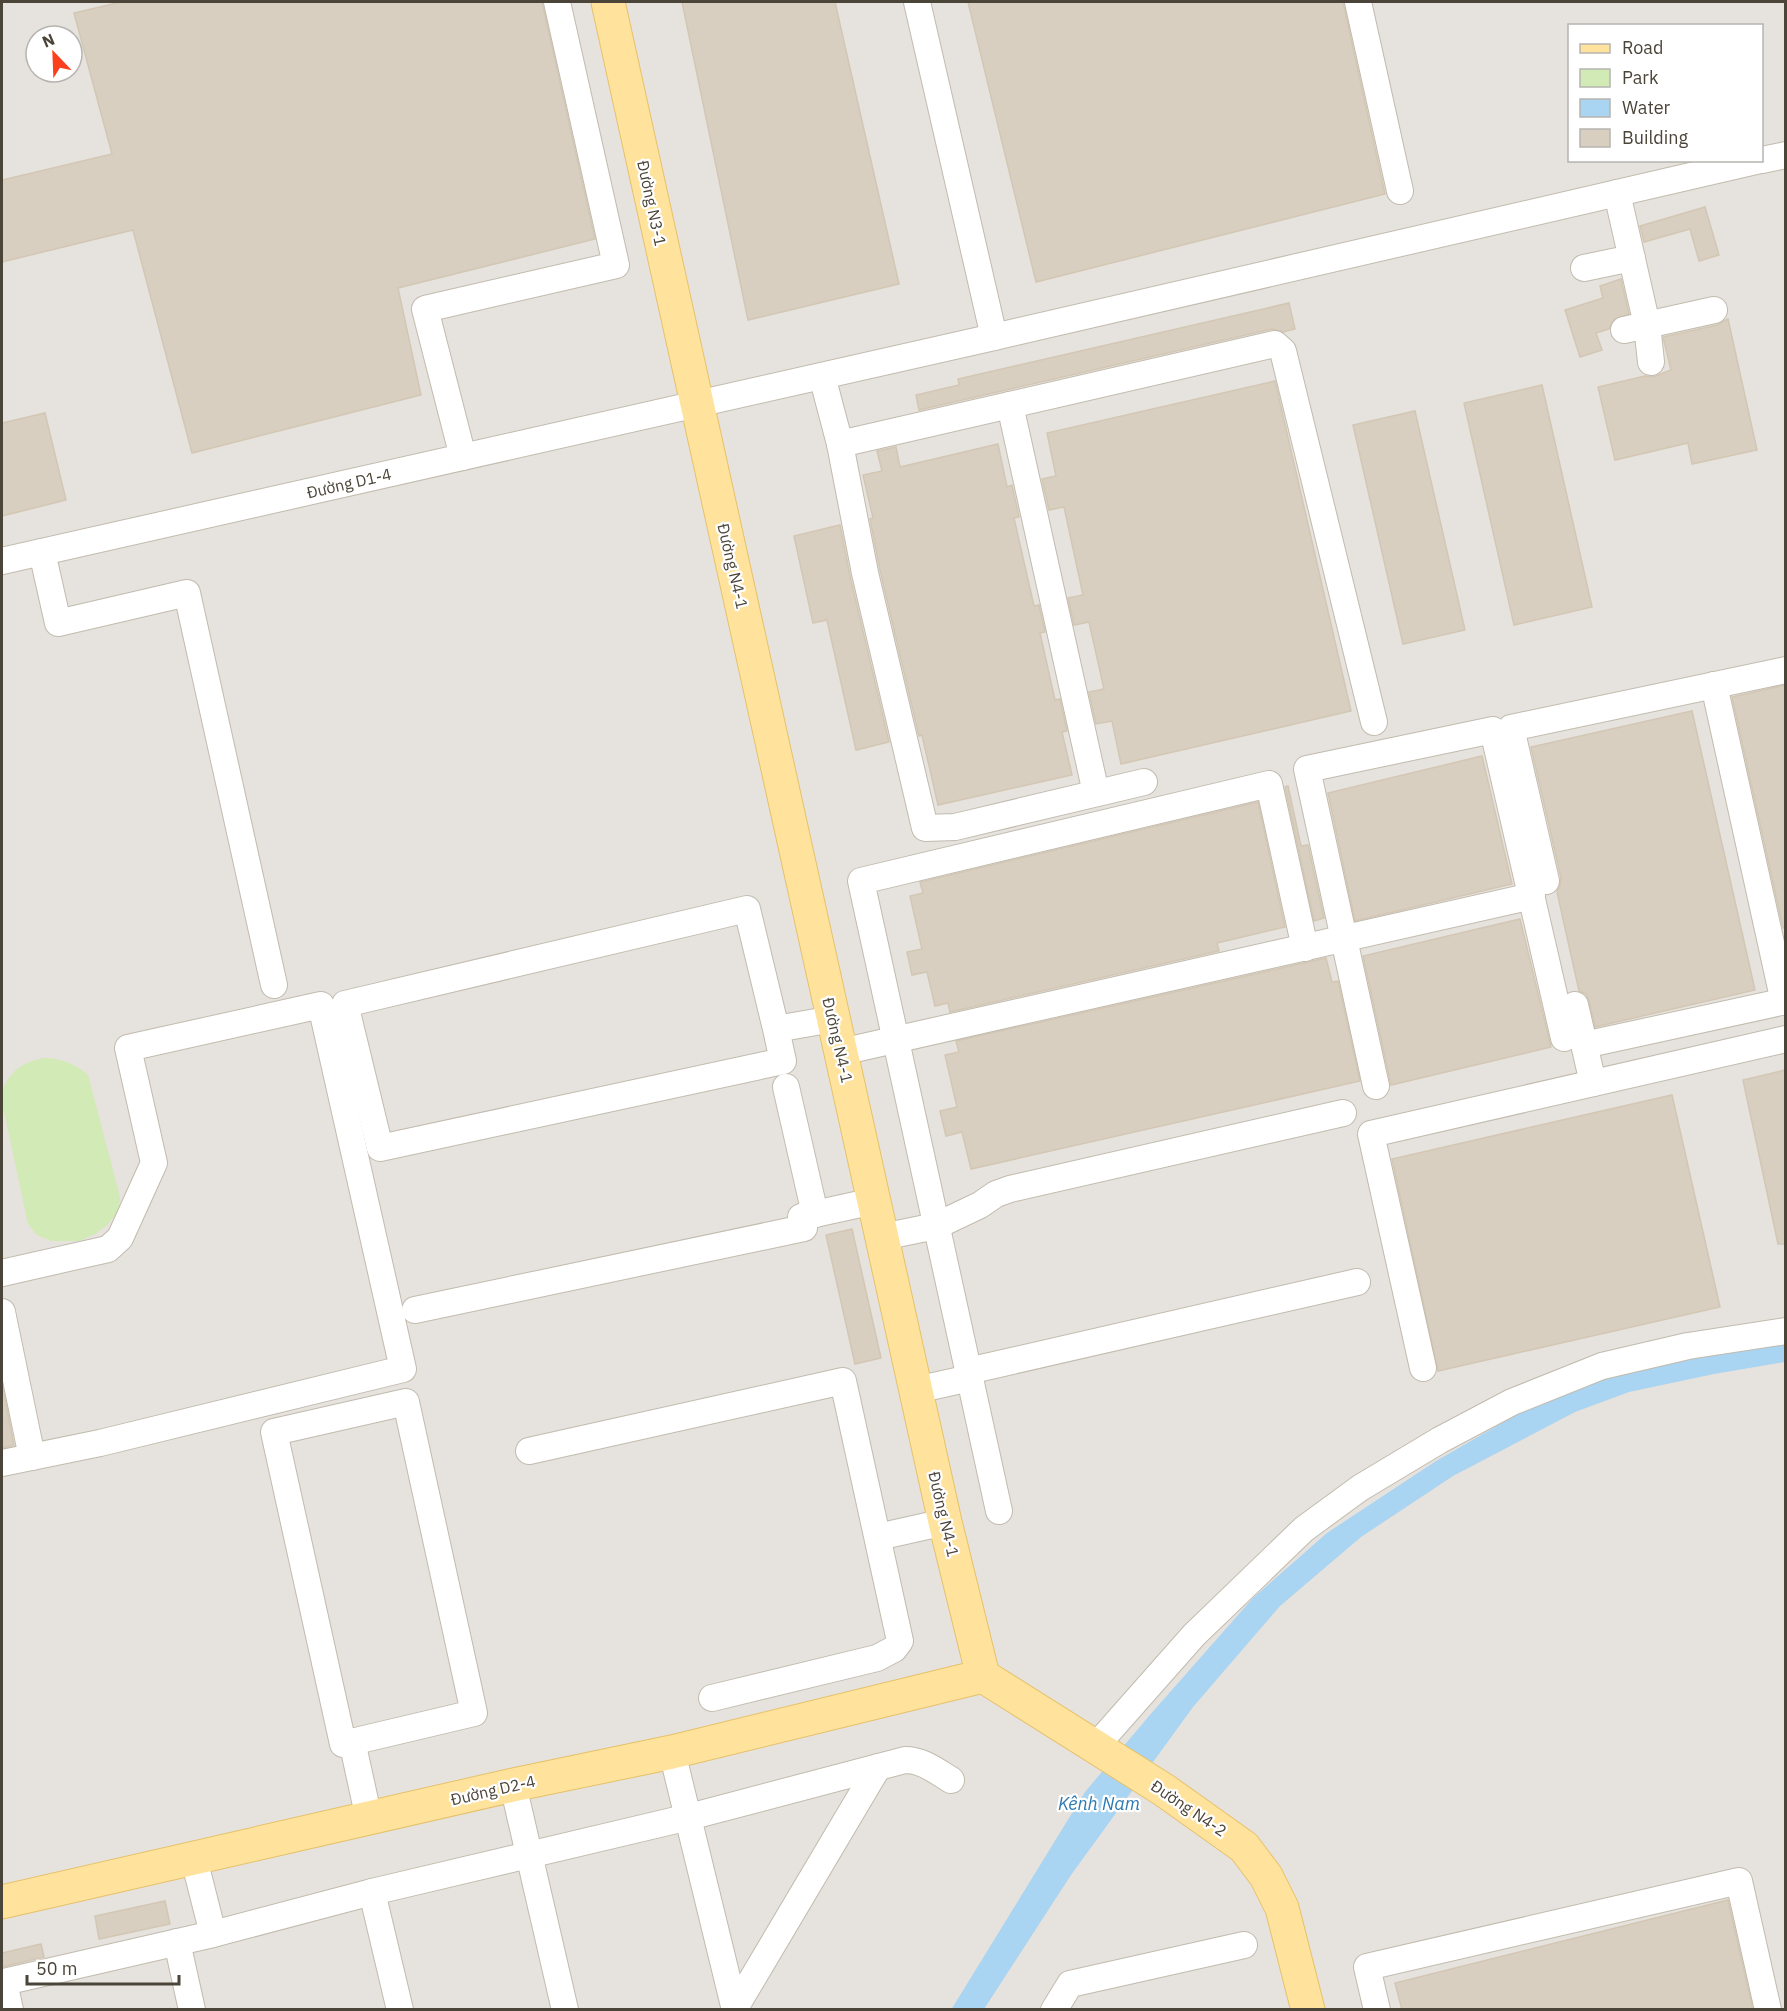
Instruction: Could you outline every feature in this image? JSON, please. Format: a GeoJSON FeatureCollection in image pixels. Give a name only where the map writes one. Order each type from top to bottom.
{"type":"FeatureCollection","features":[{"type":"Feature","properties":{"kind":"main road","name":"Đường N3-1"},"geometry":{"type":"LineString","coordinates":[[608,2],[696,404]]}},
{"type":"Feature","properties":{"kind":"main road","name":"Đường N4-1"},"geometry":{"type":"LineString","coordinates":[[696,404],[945,1522],[983,1676]]}},
{"type":"Feature","properties":{"kind":"main road","name":"Đường N4-2"},"geometry":{"type":"LineString","coordinates":[[983,1676],[1164,1790],[1237,1841],[1252,1856],[1266,1876],[1282,1908],[1308,2010]]}},
{"type":"Feature","properties":{"kind":"main road","name":"Đường D2-4"},"geometry":{"type":"LineString","coordinates":[[2,1902],[513,1785],[672,1752],[983,1676]]}},
{"type":"Feature","properties":{"kind":"street"},"geometry":{"type":"LineString","coordinates":[[463,457],[424,309],[616,265],[557,2]]}},
{"type":"Feature","properties":{"kind":"street"},"geometry":{"type":"LineString","coordinates":[[917,2],[994,337]]}},
{"type":"Feature","properties":{"kind":"street"},"geometry":{"type":"LineString","coordinates":[[1358,2],[1400,191]]}},
{"type":"Feature","properties":{"kind":"street","name":"Đường D1-4"},"geometry":{"type":"LineString","coordinates":[[1763,160],[1785,155]]}},
{"type":"Feature","properties":{"kind":"street","name":"Đường D1-4"},"geometry":{"type":"LineString","coordinates":[[2,561],[994,337],[1752,162]]}},
{"type":"Feature","properties":{"kind":"street"},"geometry":{"type":"LineString","coordinates":[[1617,193],[1632,258],[1636,327],[1651,362]]}},
{"type":"Feature","properties":{"kind":"street"},"geometry":{"type":"LineString","coordinates":[[1584,268],[1632,258]]}},
{"type":"Feature","properties":{"kind":"street"},"geometry":{"type":"LineString","coordinates":[[1636,327],[1714,310]]}},
{"type":"Feature","properties":{"kind":"street"},"geometry":{"type":"LineString","coordinates":[[840,444],[1275,344],[1283,351],[1374,722]]}},
{"type":"Feature","properties":{"kind":"street"},"geometry":{"type":"LineString","coordinates":[[822,376],[840,444],[865,573],[925,828],[955,827],[1143,782]]}},
{"type":"Feature","properties":{"kind":"street"},"geometry":{"type":"LineString","coordinates":[[1010,405],[1096,793]]}},
{"type":"Feature","properties":{"kind":"street"},"geometry":{"type":"LineString","coordinates":[[42,552],[58,623],[187,593],[274,985]]}},
{"type":"Feature","properties":{"kind":"street"},"geometry":{"type":"LineString","coordinates":[[1574,1041],[1511,728],[1785,670]]}},
{"type":"Feature","properties":{"kind":"street"},"geometry":{"type":"LineString","coordinates":[[1574,1041],[1698,1020],[1785,1001],[1714,685]]}},
{"type":"Feature","properties":{"kind":"street"},"geometry":{"type":"LineString","coordinates":[[1376,1086],[1308,769],[1493,730],[1532,897],[1574,1041],[1593,1083]]}},
{"type":"Feature","properties":{"kind":"street"},"geometry":{"type":"LineString","coordinates":[[999,1511],[861,881],[1269,784],[1305,948]]}},
{"type":"Feature","properties":{"kind":"street"},"geometry":{"type":"LineString","coordinates":[[841,1052],[1532,897]]}},
{"type":"Feature","properties":{"kind":"street"},"geometry":{"type":"LineString","coordinates":[[747,909],[776,1029],[783,1061],[380,1148],[345,1004],[747,909]]}},
{"type":"Feature","properties":{"kind":"street"},"geometry":{"type":"LineString","coordinates":[[2,1273],[108,1249],[120,1238],[154,1163],[128,1048],[321,1005],[403,1370],[100,1443],[2,1463]]}},
{"type":"Feature","properties":{"kind":"street"},"geometry":{"type":"LineString","coordinates":[[776,1029],[833,1019]]}},
{"type":"Feature","properties":{"kind":"street"},"geometry":{"type":"LineString","coordinates":[[1698,1020],[1706,1057]]}},
{"type":"Feature","properties":{"kind":"street"},"geometry":{"type":"LineString","coordinates":[[1423,1368],[1371,1134],[1785,1039]]}},
{"type":"Feature","properties":{"kind":"street"},"geometry":{"type":"LineString","coordinates":[[786,1087],[815,1214]]}},
{"type":"Feature","properties":{"kind":"street"},"geometry":{"type":"LineString","coordinates":[[882,1237],[936,1226],[1010,1189],[1343,1113]]}},
{"type":"Feature","properties":{"kind":"street"},"geometry":{"type":"LineString","coordinates":[[415,1310],[804,1228],[801,1217],[874,1202]]}},
{"type":"Feature","properties":{"kind":"street"},"geometry":{"type":"LineString","coordinates":[[916,1390],[969,1374],[1357,1282]]}},
{"type":"Feature","properties":{"kind":"street"},"geometry":{"type":"LineString","coordinates":[[2,1312],[32,1457]]}},
{"type":"Feature","properties":{"kind":"street"},"geometry":{"type":"LineString","coordinates":[[1095,1747],[1194,1635],[1304,1529],[1360,1488],[1512,1402],[1602,1366],[1688,1346],[1785,1331]]}},
{"type":"Feature","properties":{"kind":"street"},"geometry":{"type":"LineString","coordinates":[[529,1451],[843,1381],[900,1641],[894,1649],[877,1658],[712,1698]]}},
{"type":"Feature","properties":{"kind":"street"},"geometry":{"type":"LineString","coordinates":[[406,1402],[474,1713],[352,1741],[342,1744],[274,1432],[406,1402]]}},
{"type":"Feature","properties":{"kind":"street"},"geometry":{"type":"LineString","coordinates":[[878,1537],[945,1522]]}},
{"type":"Feature","properties":{"kind":"street"},"geometry":{"type":"LineString","coordinates":[[352,1741],[369,1819]]}},
{"type":"Feature","properties":{"kind":"street"},"geometry":{"type":"LineString","coordinates":[[672,1752],[735,2009]]}},
{"type":"Feature","properties":{"kind":"street"},"geometry":{"type":"LineString","coordinates":[[10,2010],[4,1982],[213,1934],[372,1892],[688,1817],[904,1760],[915,1760],[951,1780]]}},
{"type":"Feature","properties":{"kind":"street"},"geometry":{"type":"LineString","coordinates":[[735,2009],[878,1767]]}},
{"type":"Feature","properties":{"kind":"street"},"geometry":{"type":"LineString","coordinates":[[513,1785],[565,2010]]}},
{"type":"Feature","properties":{"kind":"street"},"geometry":{"type":"LineString","coordinates":[[194,1859],[213,1934]]}},
{"type":"Feature","properties":{"kind":"street"},"geometry":{"type":"LineString","coordinates":[[1377,2010],[1367,1967],[1739,1881],[1768,2010]]}},
{"type":"Feature","properties":{"kind":"street"},"geometry":{"type":"LineString","coordinates":[[372,1892],[400,2010]]}},
{"type":"Feature","properties":{"kind":"street"},"geometry":{"type":"LineString","coordinates":[[177,1942],[192,2010]]}},
{"type":"Feature","properties":{"kind":"street"},"geometry":{"type":"LineString","coordinates":[[1054,2010],[1070,1984],[1244,1945]]}},
{"type":"Feature","properties":{"kind":"shaded area"},"geometry":{"type":"Polygon","coordinates":[[[2,2],[1785,2],[1785,2009],[2,2009],[2,2]]]}},
{"type":"Feature","properties":{"kind":"green space"},"geometry":{"type":"Polygon","coordinates":[[[46,1058],[68,1063],[88,1075],[120,1197],[119,1211],[107,1225],[95,1234],[79,1241],[51,1241],[37,1235],[28,1224],[2,1102],[5,1085],[15,1071],[29,1062],[46,1058]]]}},
{"type":"Feature","properties":{"kind":"water","name":"Kênh Nam"},"geometry":{"type":"Polygon","coordinates":[[[1785,1342],[1785,1362],[1629,1392],[1575,1412],[1453,1476],[1361,1537],[1280,1606],[1193,1707],[1071,1875],[984,2009],[951,2010],[1085,1792],[1253,1598],[1327,1533],[1436,1461],[1530,1407],[1619,1372],[1785,1342]]]}},
{"type":"Feature","properties":{"kind":"building"},"geometry":{"type":"Polygon","coordinates":[[[121,2],[542,2],[595,239],[398,288],[421,395],[192,453],[133,230],[2,262],[2,180],[112,154],[84,50],[84,24],[77,24],[74,13],[121,2]]]}},
{"type":"Feature","properties":{"kind":"building"},"geometry":{"type":"Polygon","coordinates":[[[682,2],[835,2],[899,284],[748,320],[682,2]]]}},
{"type":"Feature","properties":{"kind":"building"},"geometry":{"type":"Polygon","coordinates":[[[968,2],[1343,2],[1385,194],[1036,282],[968,2]]]}},
{"type":"Feature","properties":{"kind":"building"},"geometry":{"type":"Polygon","coordinates":[[[1705,207],[1719,255],[1699,261],[1690,229],[1644,242],[1640,226],[1705,207]]]}},
{"type":"Feature","properties":{"kind":"building"},"geometry":{"type":"Polygon","coordinates":[[[1621,279],[1629,314],[1614,319],[1609,329],[1596,333],[1602,350],[1580,357],[1565,310],[1603,298],[1600,286],[1621,279]]]}},
{"type":"Feature","properties":{"kind":"building"},"geometry":{"type":"Polygon","coordinates":[[[1289,303],[1295,329],[1283,332],[1272,329],[919,410],[916,395],[959,385],[958,379],[1289,303]]]}},
{"type":"Feature","properties":{"kind":"building"},"geometry":{"type":"Polygon","coordinates":[[[1728,319],[1757,450],[1692,464],[1688,443],[1615,460],[1598,387],[1645,376],[1653,377],[1671,370],[1663,337],[1717,325],[1728,319]]]}},
{"type":"Feature","properties":{"kind":"building"},"geometry":{"type":"Polygon","coordinates":[[[1275,381],[1351,711],[1121,764],[1112,721],[1096,724],[1089,692],[1104,689],[1089,622],[1074,625],[1068,598],[1083,595],[1064,507],[1049,510],[1042,479],[1056,476],[1047,433],[1275,381]]]}},
{"type":"Feature","properties":{"kind":"building"},"geometry":{"type":"Polygon","coordinates":[[[1542,385],[1592,607],[1514,625],[1464,403],[1542,385]]]}},
{"type":"Feature","properties":{"kind":"building"},"geometry":{"type":"Polygon","coordinates":[[[1415,411],[1465,630],[1403,644],[1353,425],[1415,411]]]}},
{"type":"Feature","properties":{"kind":"building"},"geometry":{"type":"Polygon","coordinates":[[[45,413],[66,500],[2,516],[2,423],[45,413]]]}},
{"type":"Feature","properties":{"kind":"building"},"geometry":{"type":"Polygon","coordinates":[[[998,444],[1007,487],[1012,485],[1019,517],[1014,518],[1034,606],[1039,605],[1045,632],[1040,633],[1055,700],[1060,699],[1067,731],[1062,732],[1072,775],[938,805],[922,735],[919,736],[880,570],[870,519],[873,518],[863,475],[882,471],[877,451],[896,447],[900,467],[998,444]]]}},
{"type":"Feature","properties":{"kind":"building"},"geometry":{"type":"Polygon","coordinates":[[[840,525],[889,742],[856,750],[827,620],[813,623],[794,536],[840,525]]]}},
{"type":"Feature","properties":{"kind":"building"},"geometry":{"type":"Polygon","coordinates":[[[1785,685],[1785,928],[1783,928],[1732,697],[1785,685]]]}},
{"type":"Feature","properties":{"kind":"building"},"geometry":{"type":"Polygon","coordinates":[[[1692,711],[1755,990],[1595,1027],[1586,994],[1579,991],[1557,892],[1561,878],[1531,747],[1692,711]]]}},
{"type":"Feature","properties":{"kind":"building"},"geometry":{"type":"Polygon","coordinates":[[[1482,756],[1512,884],[1355,921],[1328,793],[1482,756]]]}},
{"type":"Feature","properties":{"kind":"building"},"geometry":{"type":"Polygon","coordinates":[[[1288,786],[1301,846],[1308,845],[1324,918],[1314,921],[1285,787],[1288,786]]]}},
{"type":"Feature","properties":{"kind":"building"},"geometry":{"type":"Polygon","coordinates":[[[1258,802],[1285,927],[1217,943],[1219,951],[950,1012],[948,1003],[935,1006],[927,972],[912,975],[907,952],[922,949],[910,896],[923,893],[920,882],[1258,802]]]}},
{"type":"Feature","properties":{"kind":"building"},"geometry":{"type":"Polygon","coordinates":[[[1520,919],[1551,1047],[1391,1085],[1363,956],[1520,919]]]}},
{"type":"Feature","properties":{"kind":"building"},"geometry":{"type":"Polygon","coordinates":[[[1326,958],[1332,982],[1338,981],[1360,1081],[971,1169],[962,1132],[946,1136],[940,1111],[957,1107],[945,1055],[959,1052],[956,1041],[1326,958]]]}},
{"type":"Feature","properties":{"kind":"building"},"geometry":{"type":"Polygon","coordinates":[[[1785,1070],[1785,1244],[1778,1244],[1743,1080],[1785,1070]]]}},
{"type":"Feature","properties":{"kind":"building"},"geometry":{"type":"Polygon","coordinates":[[[1672,1095],[1720,1307],[1438,1371],[1392,1159],[1672,1095]]]}},
{"type":"Feature","properties":{"kind":"building"},"geometry":{"type":"Polygon","coordinates":[[[852,1229],[881,1358],[855,1364],[826,1235],[852,1229]]]}},
{"type":"Feature","properties":{"kind":"building"},"geometry":{"type":"Polygon","coordinates":[[[2,1384],[14,1445],[2,1448],[2,1384]]]}},
{"type":"Feature","properties":{"kind":"building"},"geometry":{"type":"Polygon","coordinates":[[[1728,1900],[1753,2010],[1402,2010],[1395,1983],[1728,1900]]]}},
{"type":"Feature","properties":{"kind":"building"},"geometry":{"type":"Polygon","coordinates":[[[165,1901],[170,1924],[99,1939],[95,1916],[165,1901]]]}},
{"type":"Feature","properties":{"kind":"building"},"geometry":{"type":"Polygon","coordinates":[[[41,1944],[44,1957],[2,1967],[2,1953],[41,1944]]]}}]}
